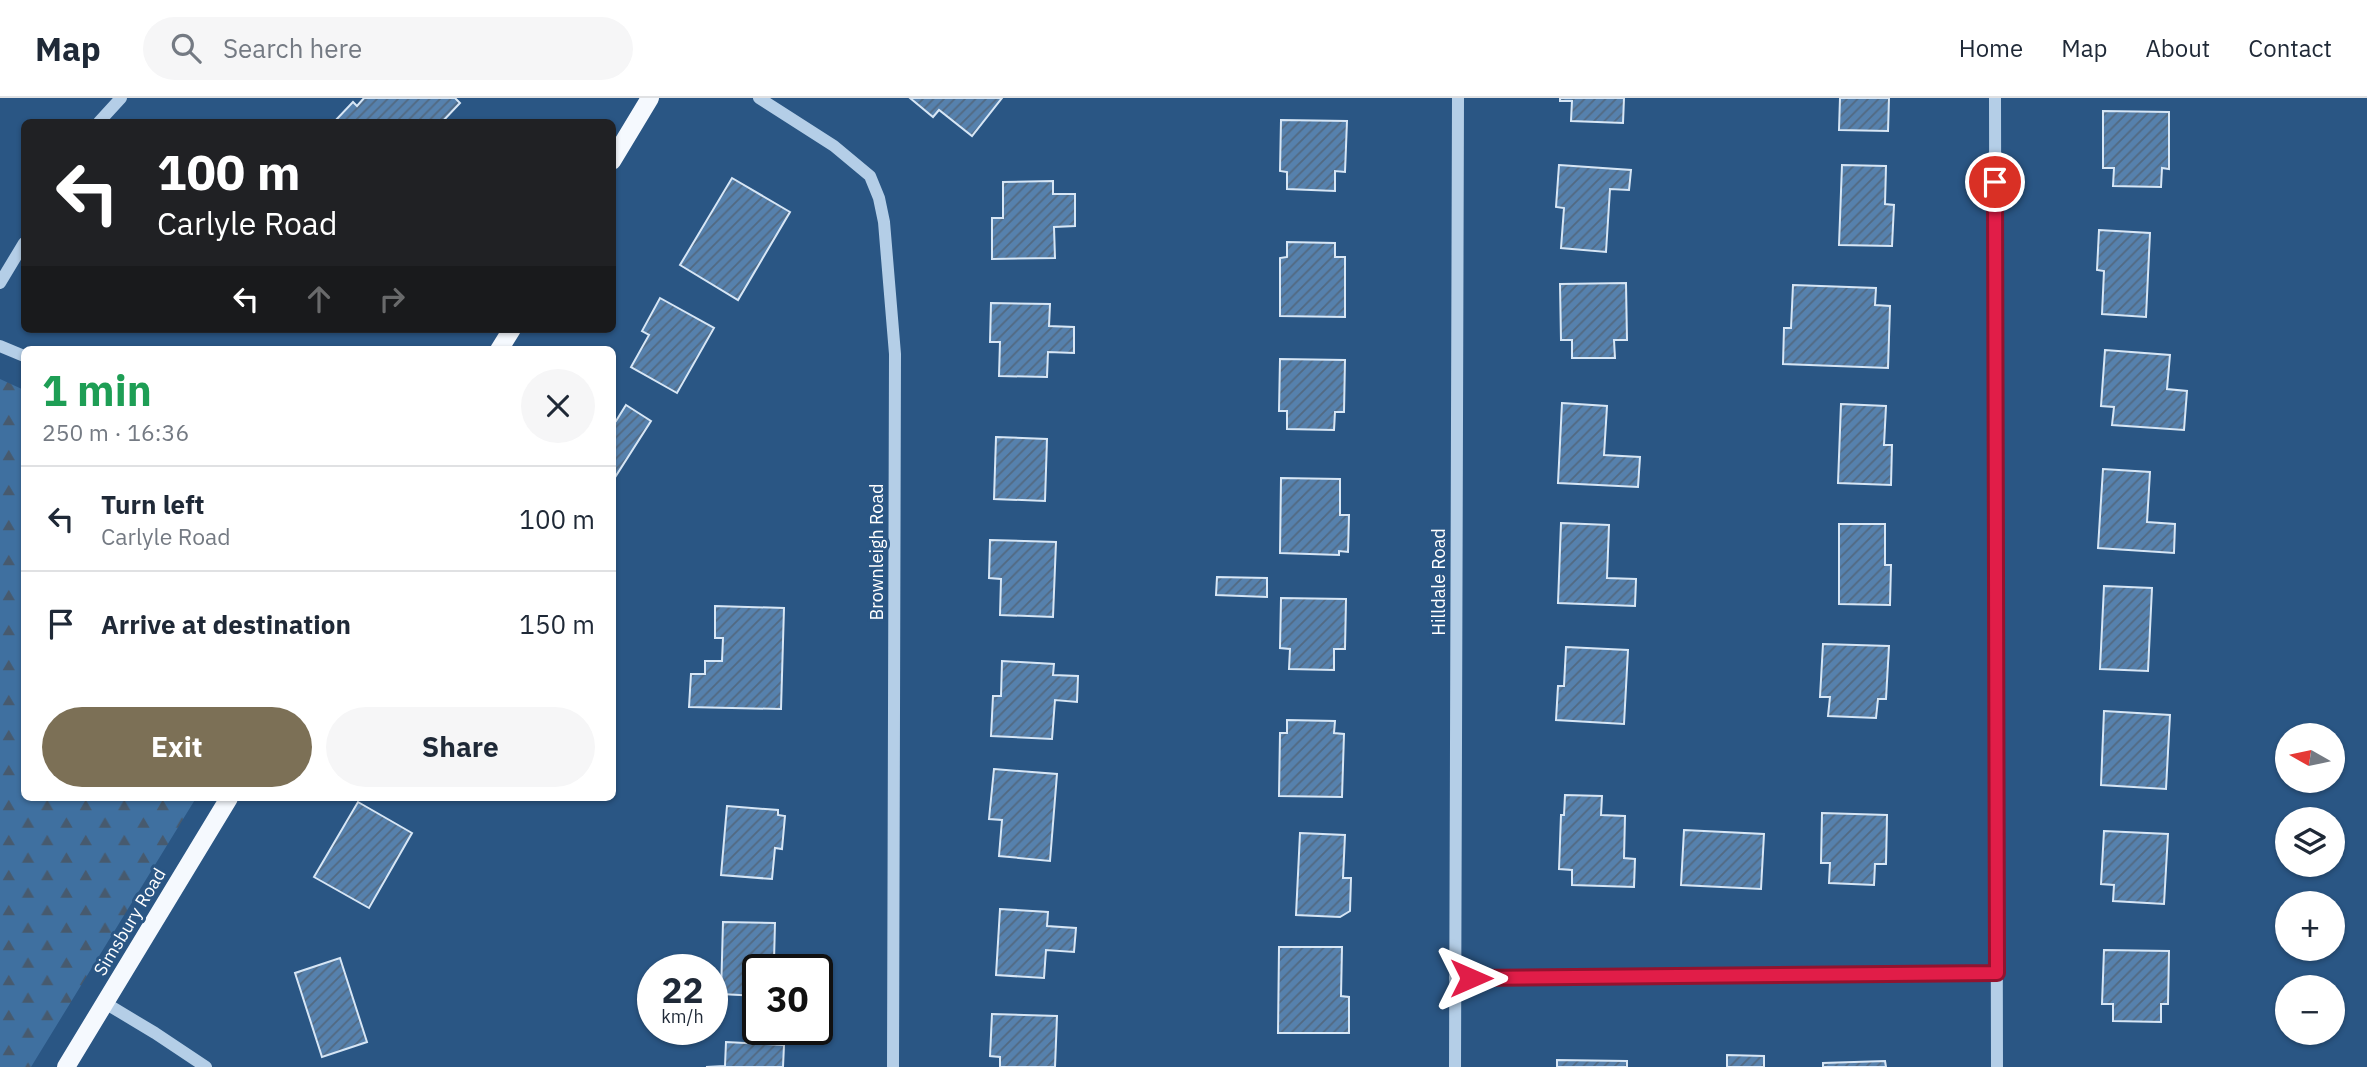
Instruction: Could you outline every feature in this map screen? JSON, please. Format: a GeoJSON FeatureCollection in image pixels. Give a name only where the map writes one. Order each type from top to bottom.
{"type":"FeatureCollection","features":[{"type":"Feature","properties":{"kind":"main road"},"geometry":{"type":"LineString","coordinates":[[616,154],[650,98]]}},
{"type":"Feature","properties":{"kind":"main road","name":"Simsbury Road"},"geometry":{"type":"LineString","coordinates":[[66,1067],[227,801]]}},
{"type":"Feature","properties":{"kind":"street"},"geometry":{"type":"LineString","coordinates":[[102,119],[121,98]]}},
{"type":"Feature","properties":{"kind":"street","name":"Brownleigh Road"},"geometry":{"type":"LineString","coordinates":[[759,98],[834,146],[870,176],[879,198],[884,222],[895,354],[893,1067]]}},
{"type":"Feature","properties":{"kind":"street","name":"Hilldale Road"},"geometry":{"type":"LineString","coordinates":[[1455,1067],[1458,98]]}},
{"type":"Feature","properties":{"kind":"street"},"geometry":{"type":"LineString","coordinates":[[1995,98],[1997,1067]]}},
{"type":"Feature","properties":{"kind":"street"},"geometry":{"type":"LineString","coordinates":[[0,283],[21,248]]}},
{"type":"Feature","properties":{"kind":"street"},"geometry":{"type":"LineString","coordinates":[[0,346],[21,355]]}},
{"type":"Feature","properties":{"kind":"street"},"geometry":{"type":"LineString","coordinates":[[1455,978],[1997,973]]}},
{"type":"Feature","properties":{"kind":"street"},"geometry":{"type":"LineString","coordinates":[[105,1003],[206,1067]]}},
{"type":"Feature","properties":{"kind":"green space"},"geometry":{"type":"Polygon","coordinates":[[[0,379],[21,389],[21,801],[194,801],[31,1067],[0,1067],[0,379]]]}},
{"type":"Feature","properties":{"kind":"building"},"geometry":{"type":"Polygon","coordinates":[[[364,98],[455,98],[460,103],[445,119],[337,119],[353,102],[357,106],[364,98]]]}},
{"type":"Feature","properties":{"kind":"building"},"geometry":{"type":"Polygon","coordinates":[[[910,98],[1002,98],[972,136],[939,110],[933,117],[910,98]]]}},
{"type":"Feature","properties":{"kind":"building"},"geometry":{"type":"Polygon","coordinates":[[[1560,98],[1624,98],[1623,123],[1571,121],[1572,101],[1560,101],[1560,98]]]}},
{"type":"Feature","properties":{"kind":"building"},"geometry":{"type":"Polygon","coordinates":[[[1840,98],[1889,98],[1888,131],[1839,130],[1840,98]]]}},
{"type":"Feature","properties":{"kind":"building"},"geometry":{"type":"Polygon","coordinates":[[[2103,111],[2169,112],[2169,169],[2162,168],[2161,187],[2113,186],[2114,168],[2103,168],[2103,111]]]}},
{"type":"Feature","properties":{"kind":"building"},"geometry":{"type":"Polygon","coordinates":[[[1281,120],[1347,121],[1345,172],[1335,171],[1335,191],[1287,189],[1287,172],[1280,171],[1281,120]]]}},
{"type":"Feature","properties":{"kind":"building"},"geometry":{"type":"Polygon","coordinates":[[[1559,165],[1631,170],[1629,190],[1610,189],[1606,252],[1561,248],[1564,208],[1556,207],[1559,165]]]}},
{"type":"Feature","properties":{"kind":"building"},"geometry":{"type":"Polygon","coordinates":[[[1842,165],[1886,166],[1885,204],[1894,205],[1892,246],[1839,245],[1842,165]]]}},
{"type":"Feature","properties":{"kind":"building"},"geometry":{"type":"Polygon","coordinates":[[[732,178],[790,212],[738,300],[680,265],[732,178]]]}},
{"type":"Feature","properties":{"kind":"building"},"geometry":{"type":"Polygon","coordinates":[[[1053,181],[1053,194],[1075,194],[1075,226],[1054,227],[1055,258],[992,259],[992,218],[1003,218],[1003,182],[1053,181]]]}},
{"type":"Feature","properties":{"kind":"building"},"geometry":{"type":"Polygon","coordinates":[[[2099,230],[2150,233],[2146,317],[2102,314],[2104,271],[2097,270],[2099,230]]]}},
{"type":"Feature","properties":{"kind":"building"},"geometry":{"type":"Polygon","coordinates":[[[1287,242],[1335,243],[1335,257],[1345,257],[1345,317],[1280,316],[1280,258],[1287,257],[1287,242]]]}},
{"type":"Feature","properties":{"kind":"building"},"geometry":{"type":"Polygon","coordinates":[[[1626,283],[1627,340],[1614,340],[1615,358],[1572,358],[1572,340],[1561,340],[1560,284],[1626,283]]]}},
{"type":"Feature","properties":{"kind":"building"},"geometry":{"type":"Polygon","coordinates":[[[1793,285],[1876,288],[1875,305],[1890,306],[1888,368],[1783,364],[1784,328],[1791,328],[1793,285]]]}},
{"type":"Feature","properties":{"kind":"building"},"geometry":{"type":"Polygon","coordinates":[[[660,298],[714,328],[677,393],[631,367],[649,335],[642,331],[660,298]]]}},
{"type":"Feature","properties":{"kind":"building"},"geometry":{"type":"Polygon","coordinates":[[[991,303],[1050,304],[1049,326],[1074,327],[1074,353],[1048,352],[1047,377],[999,376],[1000,342],[990,342],[991,303]]]}},
{"type":"Feature","properties":{"kind":"building"},"geometry":{"type":"Polygon","coordinates":[[[2105,350],[2170,355],[2167,389],[2187,391],[2184,430],[2112,425],[2114,407],[2101,406],[2105,350]]]}},
{"type":"Feature","properties":{"kind":"building"},"geometry":{"type":"Polygon","coordinates":[[[1280,359],[1345,360],[1344,412],[1335,412],[1334,430],[1287,429],[1287,411],[1279,411],[1280,359]]]}},
{"type":"Feature","properties":{"kind":"building"},"geometry":{"type":"Polygon","coordinates":[[[1562,403],[1607,406],[1604,455],[1640,457],[1638,487],[1558,483],[1562,403]]]}},
{"type":"Feature","properties":{"kind":"building"},"geometry":{"type":"Polygon","coordinates":[[[1841,404],[1886,406],[1884,445],[1892,445],[1891,485],[1838,483],[1841,404]]]}},
{"type":"Feature","properties":{"kind":"building"},"geometry":{"type":"Polygon","coordinates":[[[626,405],[651,421],[616,476],[616,421],[626,405]]]}},
{"type":"Feature","properties":{"kind":"building"},"geometry":{"type":"Polygon","coordinates":[[[996,437],[1047,439],[1045,501],[994,499],[996,437]]]}},
{"type":"Feature","properties":{"kind":"building"},"geometry":{"type":"Polygon","coordinates":[[[2103,469],[2150,472],[2147,522],[2175,524],[2174,553],[2098,548],[2103,469]]]}},
{"type":"Feature","properties":{"kind":"building"},"geometry":{"type":"Polygon","coordinates":[[[1281,478],[1340,479],[1340,515],[1349,515],[1348,552],[1339,551],[1339,555],[1280,553],[1281,478]]]}},
{"type":"Feature","properties":{"kind":"building"},"geometry":{"type":"Polygon","coordinates":[[[1561,523],[1609,525],[1607,578],[1636,579],[1635,606],[1558,603],[1561,523]]]}},
{"type":"Feature","properties":{"kind":"building"},"geometry":{"type":"Polygon","coordinates":[[[1839,524],[1885,524],[1885,565],[1891,565],[1890,605],[1839,604],[1839,524]]]}},
{"type":"Feature","properties":{"kind":"building"},"geometry":{"type":"Polygon","coordinates":[[[990,540],[1056,542],[1053,617],[1000,615],[1001,579],[989,578],[990,540]]]}},
{"type":"Feature","properties":{"kind":"building"},"geometry":{"type":"Polygon","coordinates":[[[1217,577],[1267,578],[1267,597],[1216,595],[1217,577]]]}},
{"type":"Feature","properties":{"kind":"building"},"geometry":{"type":"Polygon","coordinates":[[[2104,586],[2152,588],[2148,671],[2100,669],[2104,586]]]}},
{"type":"Feature","properties":{"kind":"building"},"geometry":{"type":"Polygon","coordinates":[[[1281,598],[1346,599],[1345,649],[1334,649],[1334,670],[1289,669],[1290,649],[1280,648],[1281,598]]]}},
{"type":"Feature","properties":{"kind":"building"},"geometry":{"type":"Polygon","coordinates":[[[715,606],[784,608],[781,709],[689,707],[691,674],[705,674],[705,661],[722,661],[723,638],[715,638],[715,606]]]}},
{"type":"Feature","properties":{"kind":"building"},"geometry":{"type":"Polygon","coordinates":[[[1823,644],[1889,646],[1886,699],[1878,699],[1876,718],[1828,716],[1830,697],[1820,697],[1823,644]]]}},
{"type":"Feature","properties":{"kind":"building"},"geometry":{"type":"Polygon","coordinates":[[[1566,647],[1628,650],[1624,724],[1556,720],[1558,686],[1564,686],[1566,647]]]}},
{"type":"Feature","properties":{"kind":"building"},"geometry":{"type":"Polygon","coordinates":[[[1002,661],[1054,664],[1053,675],[1078,676],[1077,702],[1055,700],[1052,739],[991,736],[993,696],[1001,696],[1002,661]]]}},
{"type":"Feature","properties":{"kind":"building"},"geometry":{"type":"Polygon","coordinates":[[[2104,711],[2170,715],[2166,789],[2101,785],[2104,711]]]}},
{"type":"Feature","properties":{"kind":"building"},"geometry":{"type":"Polygon","coordinates":[[[1287,720],[1335,721],[1334,733],[1344,734],[1342,797],[1279,796],[1280,733],[1287,733],[1287,720]]]}},
{"type":"Feature","properties":{"kind":"building"},"geometry":{"type":"Polygon","coordinates":[[[994,769],[1057,774],[1050,861],[999,856],[1002,820],[989,819],[994,769]]]}},
{"type":"Feature","properties":{"kind":"building"},"geometry":{"type":"Polygon","coordinates":[[[1565,795],[1602,796],[1601,815],[1625,816],[1624,858],[1635,859],[1634,887],[1572,885],[1572,870],[1559,869],[1561,815],[1564,815],[1565,795]]]}},
{"type":"Feature","properties":{"kind":"building"},"geometry":{"type":"Polygon","coordinates":[[[358,802],[412,833],[369,908],[314,877],[358,802]]]}},
{"type":"Feature","properties":{"kind":"building"},"geometry":{"type":"Polygon","coordinates":[[[727,806],[778,810],[778,815],[785,816],[782,849],[775,848],[772,879],[721,875],[727,806]]]}},
{"type":"Feature","properties":{"kind":"building"},"geometry":{"type":"Polygon","coordinates":[[[1822,813],[1887,815],[1886,864],[1875,864],[1874,885],[1829,883],[1830,863],[1821,863],[1822,813]]]}},
{"type":"Feature","properties":{"kind":"building"},"geometry":{"type":"Polygon","coordinates":[[[1684,830],[1764,834],[1761,889],[1681,885],[1684,830]]]}},
{"type":"Feature","properties":{"kind":"building"},"geometry":{"type":"Polygon","coordinates":[[[2104,831],[2168,834],[2164,904],[2113,901],[2114,885],[2101,884],[2104,831]]]}},
{"type":"Feature","properties":{"kind":"building"},"geometry":{"type":"Polygon","coordinates":[[[1300,833],[1345,835],[1343,878],[1351,878],[1350,911],[1340,917],[1296,915],[1300,833]]]}},
{"type":"Feature","properties":{"kind":"building"},"geometry":{"type":"Polygon","coordinates":[[[1000,909],[1048,912],[1047,926],[1076,928],[1074,952],[1046,950],[1044,978],[996,975],[1000,909]]]}},
{"type":"Feature","properties":{"kind":"building"},"geometry":{"type":"Polygon","coordinates":[[[723,922],[775,923],[774,954],[742,954],[742,995],[728,994],[728,954],[722,954],[723,922]]]}},
{"type":"Feature","properties":{"kind":"building"},"geometry":{"type":"Polygon","coordinates":[[[1279,947],[1342,947],[1341,996],[1349,997],[1349,1033],[1278,1033],[1279,947]]]}},
{"type":"Feature","properties":{"kind":"building"},"geometry":{"type":"Polygon","coordinates":[[[2104,950],[2169,951],[2168,1004],[2161,1004],[2161,1022],[2113,1021],[2113,1004],[2102,1004],[2104,950]]]}},
{"type":"Feature","properties":{"kind":"building"},"geometry":{"type":"Polygon","coordinates":[[[340,958],[367,1042],[322,1057],[295,973],[340,958]]]}},
{"type":"Feature","properties":{"kind":"building"},"geometry":{"type":"Polygon","coordinates":[[[992,1014],[1057,1016],[1055,1067],[1000,1067],[1000,1057],[990,1056],[992,1014]]]}},
{"type":"Feature","properties":{"kind":"building"},"geometry":{"type":"Polygon","coordinates":[[[728,1042],[742,1043],[742,1045],[784,1045],[783,1067],[706,1067],[725,1066],[728,1042]]]}},
{"type":"Feature","properties":{"kind":"building"},"geometry":{"type":"Polygon","coordinates":[[[1727,1055],[1764,1056],[1764,1067],[1727,1067],[1727,1055]]]}},
{"type":"Feature","properties":{"kind":"building"},"geometry":{"type":"Polygon","coordinates":[[[1557,1060],[1627,1061],[1627,1067],[1557,1067],[1557,1060]]]}},
{"type":"Feature","properties":{"kind":"building"},"geometry":{"type":"Polygon","coordinates":[[[1885,1061],[1886,1067],[1823,1067],[1823,1063],[1885,1061]]]}},
{"type":"Feature","properties":{"kind":"route"},"geometry":{"type":"LineString","coordinates":[[1471,978],[1997,973],[1995,182]]}}]}
